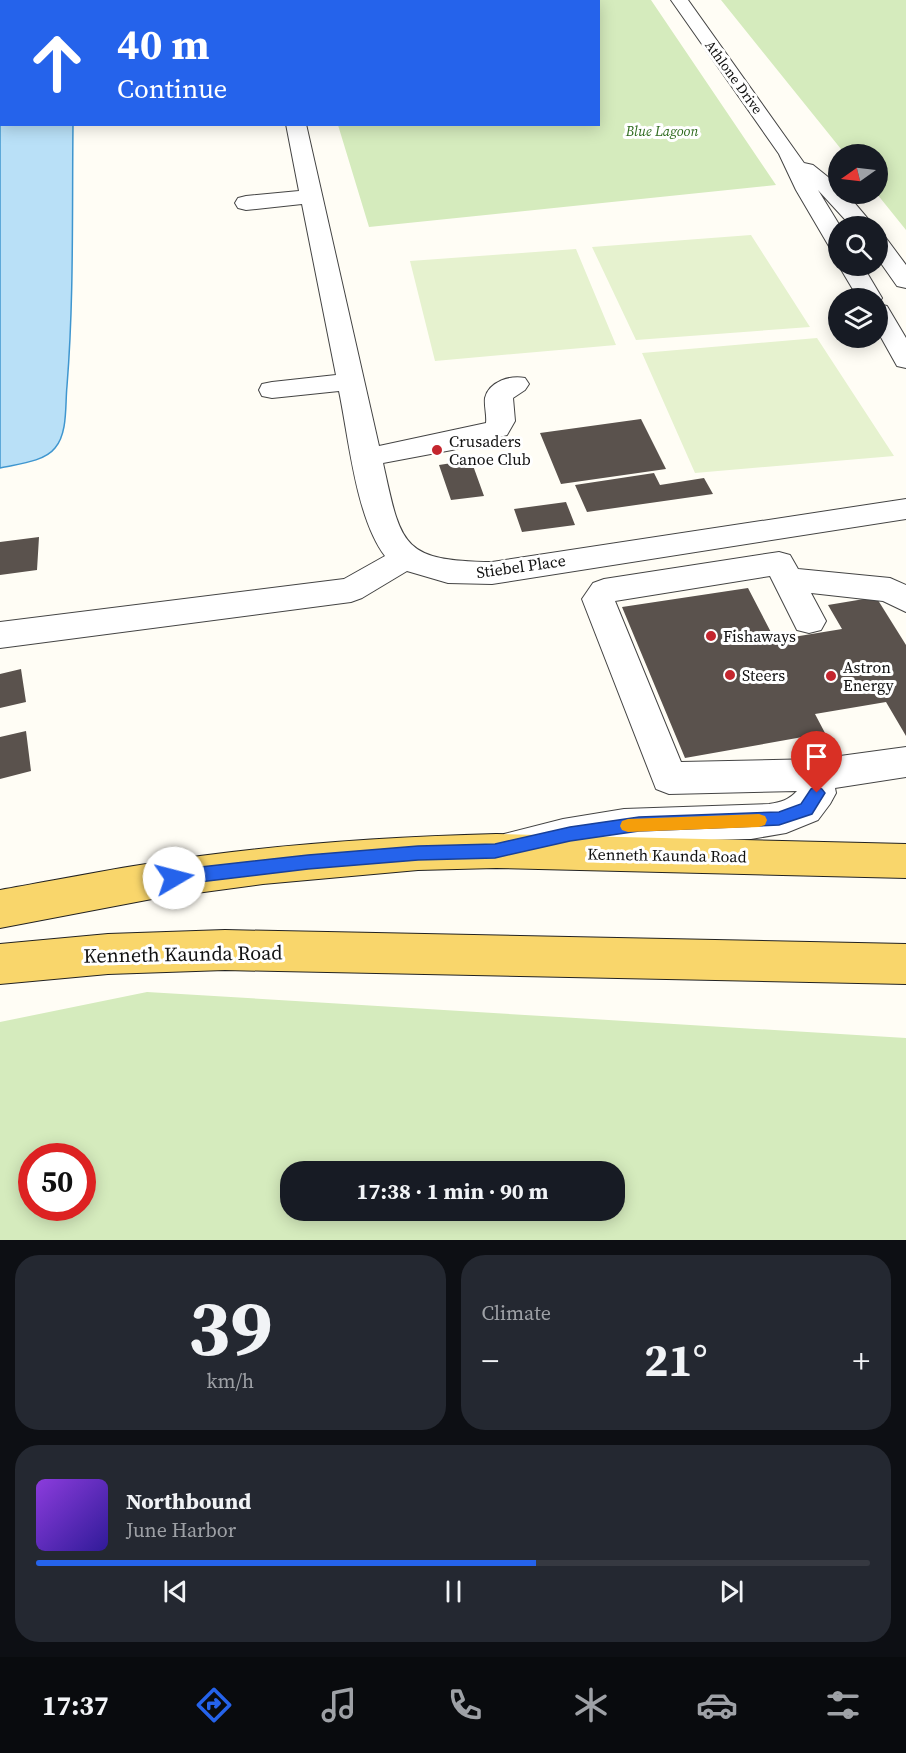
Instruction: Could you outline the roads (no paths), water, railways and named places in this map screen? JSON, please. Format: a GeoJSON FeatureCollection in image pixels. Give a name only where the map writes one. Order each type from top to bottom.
{"type":"FeatureCollection","features":[{"type":"Feature","properties":{"kind":"main road","name":"Kenneth Kaunda Road"},"geometry":{"type":"LineString","coordinates":[[0,909],[152,881],[263,866],[418,853],[495,851],[906,861]]}},
{"type":"Feature","properties":{"kind":"main road","name":"Kenneth Kaunda Road"},"geometry":{"type":"LineString","coordinates":[[0,964],[108,954],[225,950],[906,964]]}},
{"type":"Feature","properties":{"kind":"street","name":"Athlone Drive"},"geometry":{"type":"LineString","coordinates":[[678,0],[789,154],[828,226]]}},
{"type":"Feature","properties":{"kind":"street","name":"Stiebel Place"},"geometry":{"type":"LineString","coordinates":[[296,126],[378,510],[387,536],[405,558],[426,568],[458,573],[492,573],[906,508]]}},
{"type":"Feature","properties":{"kind":"street","name":"Athlone Drive"},"geometry":{"type":"LineString","coordinates":[[789,154],[836,194],[855,216]]}},
{"type":"Feature","properties":{"kind":"street"},"geometry":{"type":"LineString","coordinates":[[246,203],[311,198]]}},
{"type":"Feature","properties":{"kind":"street"},"geometry":{"type":"LineString","coordinates":[[888,257],[906,281]]}},
{"type":"Feature","properties":{"kind":"street"},"geometry":{"type":"LineString","coordinates":[[888,328],[906,360]]}},
{"type":"Feature","properties":{"kind":"street"},"geometry":{"type":"LineString","coordinates":[[272,390],[351,381]]}},
{"type":"Feature","properties":{"kind":"street"},"geometry":{"type":"LineString","coordinates":[[367,457],[475,436],[496,429],[501,421],[499,398],[504,390],[516,384]]}},
{"type":"Feature","properties":{"kind":"street"},"geometry":{"type":"LineString","coordinates":[[763,530],[809,621]]}},
{"type":"Feature","properties":{"kind":"street"},"geometry":{"type":"LineString","coordinates":[[0,635],[351,590],[405,558]]}},
{"type":"Feature","properties":{"kind":"street"},"geometry":{"type":"LineString","coordinates":[[906,600],[890,590],[784,571],[604,591],[598,599],[669,778],[814,775],[863,771],[906,762]]}},
{"type":"Feature","properties":{"kind":"street"},"geometry":{"type":"LineString","coordinates":[[495,851],[570,834],[639,824],[749,821],[788,816],[806,809],[817,793],[814,775]]}},
{"type":"Feature","properties":{"kind":"water"},"geometry":{"type":"Polygon","coordinates":[[[0,126],[73,126],[71,320],[64,427],[59,442],[50,453],[30,462],[0,468],[0,126]]]}},
{"type":"Feature","properties":{"kind":"place","name":"Crusaders Canoe Club"},"geometry":{"type":"Point","coordinates":[437,450]}},
{"type":"Feature","properties":{"kind":"place","name":"Fishaways"},"geometry":{"type":"Point","coordinates":[711,636]}},
{"type":"Feature","properties":{"kind":"place","name":"Steers"},"geometry":{"type":"Point","coordinates":[730,675]}},
{"type":"Feature","properties":{"kind":"place","name":"Astron Energy"},"geometry":{"type":"Point","coordinates":[831,676]}},
{"type":"Feature","properties":{"kind":"park label","name":"Blue Lagoon"},"geometry":{"type":"Point","coordinates":[662,131]}}]}
